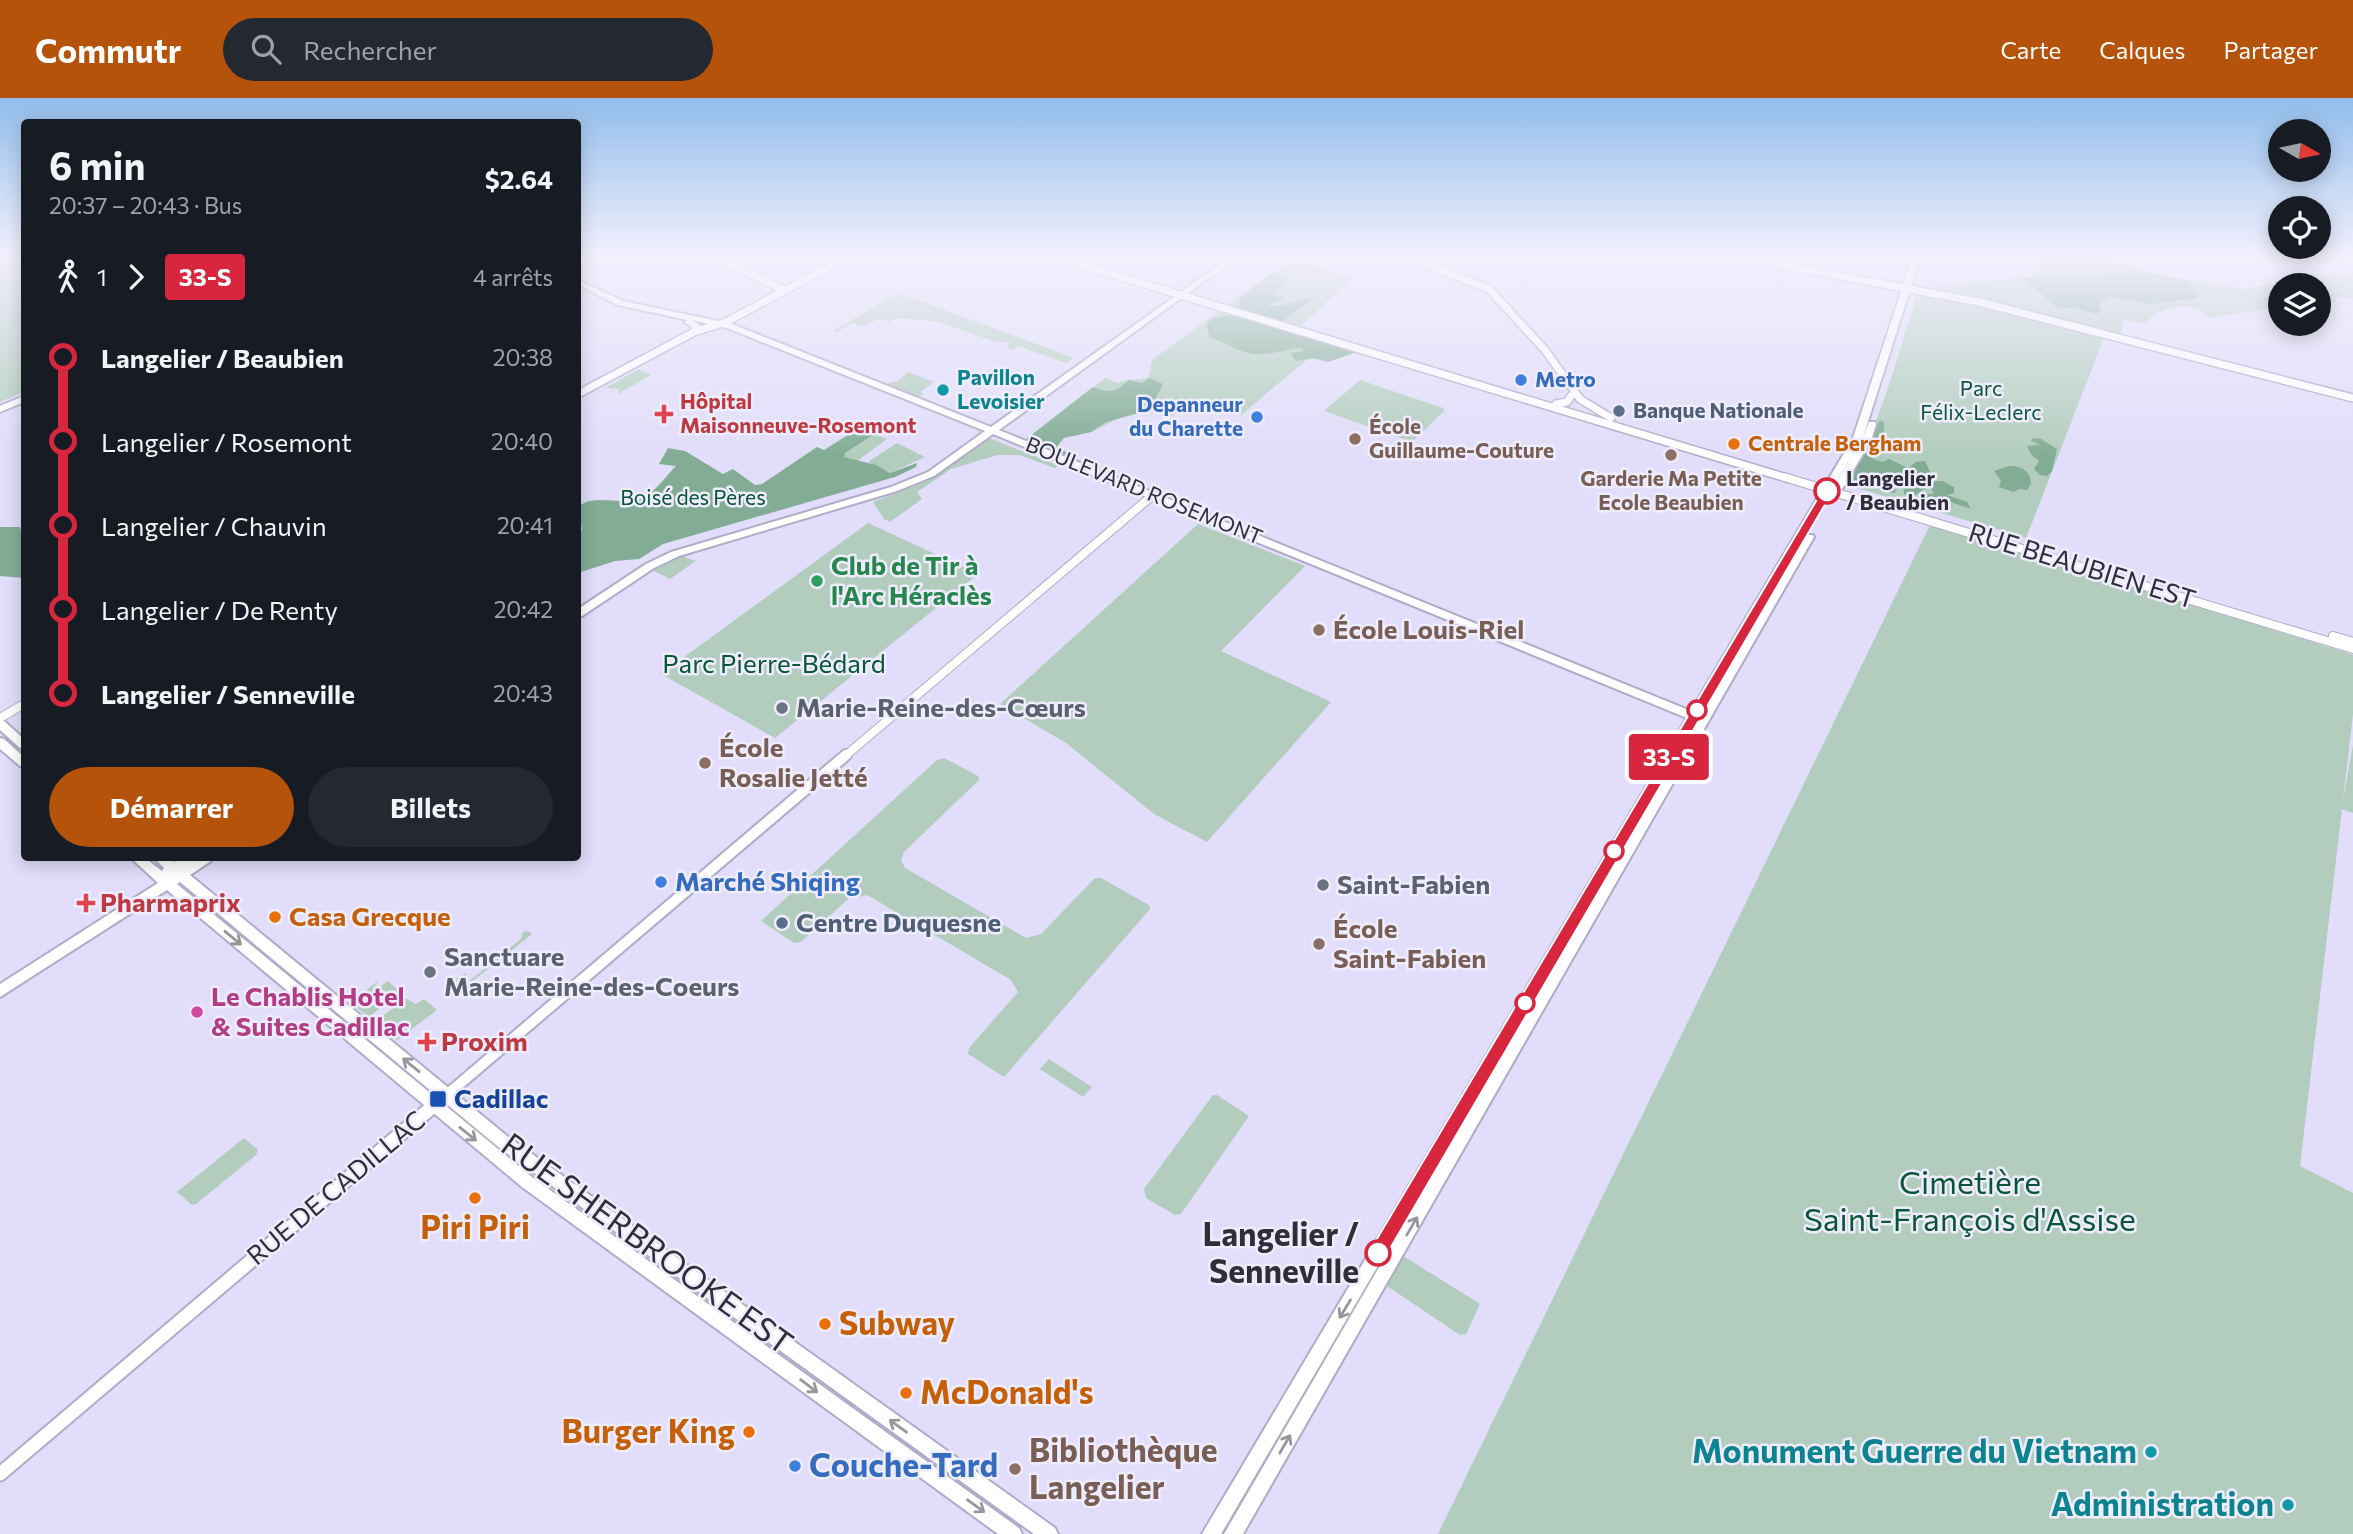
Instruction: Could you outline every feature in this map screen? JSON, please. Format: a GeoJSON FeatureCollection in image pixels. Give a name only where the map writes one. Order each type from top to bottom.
{"type":"FeatureCollection","features":[{"type":"Feature","properties":{"kind":"main road"},"geometry":{"type":"LineString","coordinates":[[688,322],[697,326],[694,332]]}},
{"type":"Feature","properties":{"kind":"main road","name":"BOULEVARD ROSEMONT"},"geometry":{"type":"LineString","coordinates":[[688,322],[717,326]]}},
{"type":"Feature","properties":{"kind":"main road","name":"BOULEVARD ROSEMONT"},"geometry":{"type":"LineString","coordinates":[[700,322],[717,326],[986,430],[1697,721]]}},
{"type":"Feature","properties":{"kind":"main road"},"geometry":{"type":"LineString","coordinates":[[581,612],[665,558],[911,484],[931,474],[986,430],[1137,322]]}},
{"type":"Feature","properties":{"kind":"main road"},"geometry":{"type":"LineString","coordinates":[[1211,1534],[1834,488],[1866,441],[1901,322]]}},
{"type":"Feature","properties":{"kind":"main road"},"geometry":{"type":"LineString","coordinates":[[0,407],[21,398]]}},
{"type":"Feature","properties":{"kind":"main road"},"geometry":{"type":"LineString","coordinates":[[581,602],[662,552],[914,476],[986,430]]}},
{"type":"Feature","properties":{"kind":"main road"},"geometry":{"type":"LineString","coordinates":[[1233,1534],[1697,721]]}},
{"type":"Feature","properties":{"kind":"main road"},"geometry":{"type":"LineString","coordinates":[[0,724],[21,742]]}},
{"type":"Feature","properties":{"kind":"main road"},"geometry":{"type":"LineString","coordinates":[[0,742],[21,760]]}},
{"type":"Feature","properties":{"kind":"main road","name":"RUE SHERBROOKE EST"},"geometry":{"type":"LineString","coordinates":[[141,861],[440,1100],[1049,1534]]}},
{"type":"Feature","properties":{"kind":"main road","name":"RUE SHERBROOKE EST"},"geometry":{"type":"LineString","coordinates":[[164,861],[440,1100],[527,1182],[1013,1534]]}},
{"type":"Feature","properties":{"kind":"main road"},"geometry":{"type":"LineString","coordinates":[[177,872],[187,861]]}},
{"type":"Feature","properties":{"kind":"main road"},"geometry":{"type":"LineString","coordinates":[[0,991],[164,880],[200,861]]}},
{"type":"Feature","properties":{"kind":"street"},"geometry":{"type":"LineString","coordinates":[[581,395],[724,322]]}},
{"type":"Feature","properties":{"kind":"street","name":"RUE BEAUBIEN EST"},"geometry":{"type":"LineString","coordinates":[[1275,322],[1530,398],[1585,411],[2238,610],[2353,642]]}},
{"type":"Feature","properties":{"kind":"street"},"geometry":{"type":"LineString","coordinates":[[1519,322],[1545,350],[1585,411]]}},
{"type":"Feature","properties":{"kind":"street"},"geometry":{"type":"LineString","coordinates":[[2059,322],[2353,398]]}},
{"type":"Feature","properties":{"kind":"street"},"geometry":{"type":"LineString","coordinates":[[581,395],[694,332],[717,326]]}},
{"type":"Feature","properties":{"kind":"street"},"geometry":{"type":"LineString","coordinates":[[1569,387],[1572,396],[1585,411]]}},
{"type":"Feature","properties":{"kind":"street"},"geometry":{"type":"LineString","coordinates":[[1556,404],[1567,402],[1572,396]]}},
{"type":"Feature","properties":{"kind":"street","name":"RUE BEAUBIEN EST"},"geometry":{"type":"LineString","coordinates":[[1530,398],[1585,411],[1671,439]]}},
{"type":"Feature","properties":{"kind":"street","name":"RUE DE CADILLAC"},"geometry":{"type":"LineString","coordinates":[[0,1474],[1151,497]]}},
{"type":"Feature","properties":{"kind":"street","name":"RUE BEAUBIEN EST"},"geometry":{"type":"LineString","coordinates":[[2238,610],[2353,649]]}},
{"type":"Feature","properties":{"kind":"street"},"geometry":{"type":"LineString","coordinates":[[0,711],[21,700]]}},
{"type":"Feature","properties":{"kind":"street"},"geometry":{"type":"LineString","coordinates":[[0,718],[21,706]]}},
{"type":"Feature","properties":{"kind":"green space"},"geometry":{"type":"Polygon","coordinates":[[[0,322],[21,322],[21,393],[0,402],[0,322]]]}},
{"type":"Feature","properties":{"kind":"green space"},"geometry":{"type":"Polygon","coordinates":[[[849,322],[872,322],[861,327],[853,323],[833,331],[849,322]]]}},
{"type":"Feature","properties":{"kind":"green space"},"geometry":{"type":"Polygon","coordinates":[[[938,322],[977,322],[1074,358],[1066,363],[1018,346],[1012,350],[1007,347],[1010,342],[996,342],[938,322]]]}},
{"type":"Feature","properties":{"kind":"green space"},"geometry":{"type":"Polygon","coordinates":[[[1204,322],[1261,322],[1359,351],[1328,362],[1316,358],[1305,361],[1241,415],[1198,401],[1170,417],[1148,412],[1130,414],[1093,431],[1061,439],[1058,448],[1074,455],[1070,458],[1025,440],[1105,378],[1118,383],[1149,377],[1152,360],[1204,322]]]}},
{"type":"Feature","properties":{"kind":"green space"},"geometry":{"type":"Polygon","coordinates":[[[1209,322],[1263,322],[1333,343],[1343,350],[1347,348],[1359,351],[1328,362],[1313,358],[1296,361],[1290,353],[1304,351],[1300,348],[1254,354],[1210,338],[1206,325],[1209,322]]]}},
{"type":"Feature","properties":{"kind":"green space"},"geometry":{"type":"Polygon","coordinates":[[[1288,322],[1305,322],[1301,326],[1288,322]]]}},
{"type":"Feature","properties":{"kind":"green space","name":"Parc Félix-Leclerc"},"geometry":{"type":"Polygon","coordinates":[[[1909,322],[2047,322],[2104,338],[2026,538],[1847,485],[1869,439],[1909,322]]]}},
{"type":"Feature","properties":{"kind":"green space"},"geometry":{"type":"Polygon","coordinates":[[[2064,322],[2124,322],[2120,335],[2064,322]]]}},
{"type":"Feature","properties":{"kind":"green space"},"geometry":{"type":"Polygon","coordinates":[[[639,369],[651,375],[618,394],[619,389],[607,388],[591,396],[639,369]]]}},
{"type":"Feature","properties":{"kind":"green space"},"geometry":{"type":"Polygon","coordinates":[[[908,372],[934,382],[920,392],[924,394],[918,397],[886,384],[898,381],[908,372]]]}},
{"type":"Feature","properties":{"kind":"green space"},"geometry":{"type":"Polygon","coordinates":[[[1150,378],[1163,384],[1150,410],[1106,422],[1091,432],[1064,438],[1057,446],[1060,450],[1074,455],[1070,458],[1025,440],[1093,387],[1112,391],[1129,380],[1142,383],[1150,378]]]}},
{"type":"Feature","properties":{"kind":"green space"},"geometry":{"type":"Polygon","coordinates":[[[1360,380],[1445,410],[1412,442],[1324,411],[1360,380]]]}},
{"type":"Feature","properties":{"kind":"green space"},"geometry":{"type":"Polygon","coordinates":[[[1880,420],[1884,422],[1884,432],[1871,453],[1873,459],[1883,462],[1889,459],[1908,468],[1916,462],[1925,461],[1931,474],[1928,486],[1913,497],[1904,494],[1904,486],[1900,480],[1913,480],[1912,477],[1891,474],[1893,482],[1900,485],[1894,488],[1896,492],[1893,493],[1873,485],[1849,484],[1880,420]]]}},
{"type":"Feature","properties":{"kind":"green space","name":"Boisé des Pères"},"geometry":{"type":"Polygon","coordinates":[[[862,426],[875,434],[845,453],[844,457],[876,465],[890,473],[917,463],[916,467],[895,477],[663,544],[639,559],[615,561],[581,572],[581,506],[594,500],[630,501],[648,495],[676,466],[659,464],[668,448],[685,451],[723,474],[733,469],[755,485],[762,484],[817,447],[824,450],[862,426]]]}},
{"type":"Feature","properties":{"kind":"green space"},"geometry":{"type":"Polygon","coordinates":[[[875,434],[887,439],[857,461],[843,457],[845,453],[875,434]]]}},
{"type":"Feature","properties":{"kind":"green space"},"geometry":{"type":"Polygon","coordinates":[[[989,438],[1059,466],[1055,468],[1019,455],[997,455],[951,469],[917,492],[922,499],[890,522],[884,519],[873,502],[927,481],[989,438]]]}},
{"type":"Feature","properties":{"kind":"green space"},"geometry":{"type":"Polygon","coordinates":[[[2033,438],[2041,439],[2057,449],[2052,471],[2047,476],[2040,475],[2034,469],[2039,461],[2027,446],[2040,445],[2031,441],[2033,438]]]}},
{"type":"Feature","properties":{"kind":"green space"},"geometry":{"type":"Polygon","coordinates":[[[897,443],[925,457],[890,473],[868,462],[897,443]]]}},
{"type":"Feature","properties":{"kind":"green space"},"geometry":{"type":"Polygon","coordinates":[[[2009,466],[2027,472],[2031,484],[2027,490],[2013,492],[1999,487],[2001,481],[1994,471],[2009,466]]]}},
{"type":"Feature","properties":{"kind":"green space"},"geometry":{"type":"Polygon","coordinates":[[[1935,481],[1943,481],[1954,487],[1954,493],[1947,495],[1967,502],[1971,509],[1945,500],[1932,502],[1924,499],[1924,494],[1934,494],[1931,488],[1935,481]]]}},
{"type":"Feature","properties":{"kind":"green space","name":"Parc Pierre-Bédard"},"geometry":{"type":"Polygon","coordinates":[[[868,523],[978,574],[775,738],[661,674],[868,523]]]}},
{"type":"Feature","properties":{"kind":"green space","name":"Cimetière Saint-François d'Assise"},"geometry":{"type":"Polygon","coordinates":[[[1931,523],[2353,655],[2353,714],[2343,801],[2353,745],[2353,813],[2342,809],[2300,1166],[2353,1193],[2353,1534],[1438,1534],[1931,523]]]}},
{"type":"Feature","properties":{"kind":"green space"},"geometry":{"type":"Polygon","coordinates":[[[1198,524],[1305,566],[1221,651],[1331,702],[1207,842],[1154,814],[1066,743],[1000,704],[1198,524]]]}},
{"type":"Feature","properties":{"kind":"green space"},"geometry":{"type":"Polygon","coordinates":[[[0,527],[20,527],[21,578],[0,576],[0,527]]]}},
{"type":"Feature","properties":{"kind":"green space"},"geometry":{"type":"Polygon","coordinates":[[[681,556],[696,561],[670,579],[652,570],[681,556]]]}},
{"type":"Feature","properties":{"kind":"green space"},"geometry":{"type":"Polygon","coordinates":[[[944,758],[978,776],[979,780],[904,852],[901,860],[905,868],[1026,938],[1041,934],[1095,878],[1101,878],[1149,905],[1150,909],[1004,1077],[968,1054],[969,1048],[1018,992],[1011,980],[867,895],[848,899],[801,942],[794,943],[761,921],[937,760],[944,758]]]}},
{"type":"Feature","properties":{"kind":"green space"},"geometry":{"type":"Polygon","coordinates":[[[523,932],[532,934],[451,998],[457,978],[466,973],[468,982],[521,939],[523,932]]]}},
{"type":"Feature","properties":{"kind":"green space"},"geometry":{"type":"Polygon","coordinates":[[[378,981],[375,986],[378,988],[388,981],[400,992],[369,1017],[350,1003],[378,981]]]}},
{"type":"Feature","properties":{"kind":"green space"},"geometry":{"type":"Polygon","coordinates":[[[405,998],[416,1004],[424,999],[437,1010],[397,1040],[375,1022],[405,998]]]}},
{"type":"Feature","properties":{"kind":"green space"},"geometry":{"type":"Polygon","coordinates":[[[1049,1059],[1092,1087],[1083,1097],[1040,1069],[1049,1059]]]}},
{"type":"Feature","properties":{"kind":"green space"},"geometry":{"type":"Polygon","coordinates":[[[1213,1095],[1249,1116],[1181,1214],[1175,1215],[1146,1198],[1144,1189],[1213,1095]]]}},
{"type":"Feature","properties":{"kind":"green space"},"geometry":{"type":"Polygon","coordinates":[[[244,1138],[258,1150],[256,1155],[196,1204],[192,1205],[177,1192],[244,1138]]]}},
{"type":"Feature","properties":{"kind":"green space"},"geometry":{"type":"Polygon","coordinates":[[[1405,1257],[1480,1304],[1466,1334],[1460,1335],[1387,1286],[1405,1257]]]}},
{"type":"Feature","properties":{"kind":"bus line","name":"33-S"},"geometry":{"type":"LineString","coordinates":[[1378,1253],[1827,491]]}},
{"type":"Feature","properties":{"kind":"place","name":"Metro"},"geometry":{"type":"Point","coordinates":[1521,380]}},
{"type":"Feature","properties":{"kind":"place","name":"Pavillon Levoisier"},"geometry":{"type":"Point","coordinates":[943,390]}},
{"type":"Feature","properties":{"kind":"place","name":"Banque Nationale"},"geometry":{"type":"Point","coordinates":[1619,411]}},
{"type":"Feature","properties":{"kind":"place","name":"Hôpital Maisonneuve-Rosemont"},"geometry":{"type":"Point","coordinates":[664,414]}},
{"type":"Feature","properties":{"kind":"place","name":"Depanneur du Charette"},"geometry":{"type":"Point","coordinates":[1257,417]}},
{"type":"Feature","properties":{"kind":"place","name":"École Guillaume-Couture"},"geometry":{"type":"Point","coordinates":[1355,439]}},
{"type":"Feature","properties":{"kind":"place","name":"Centrale Bergham"},"geometry":{"type":"Point","coordinates":[1734,444]}},
{"type":"Feature","properties":{"kind":"place","name":"Garderie Ma Petite Ecole Beaubien"},"geometry":{"type":"Point","coordinates":[1671,455]}},
{"type":"Feature","properties":{"kind":"place","name":"Langelier / Beaubien"},"geometry":{"type":"Point","coordinates":[1827,491]}},
{"type":"Feature","properties":{"kind":"place","name":"Club de Tir à l'Arc Héraclès"},"geometry":{"type":"Point","coordinates":[817,581]}},
{"type":"Feature","properties":{"kind":"place","name":"École Louis-Riel"},"geometry":{"type":"Point","coordinates":[1319,630]}},
{"type":"Feature","properties":{"kind":"place","name":"Marie-Reine-des-Cœurs"},"geometry":{"type":"Point","coordinates":[782,708]}},
{"type":"Feature","properties":{"kind":"place","name":"École Rosalie Jetté"},"geometry":{"type":"Point","coordinates":[705,763]}},
{"type":"Feature","properties":{"kind":"place","name":"Marché Shiqing"},"geometry":{"type":"Point","coordinates":[661,882]}},
{"type":"Feature","properties":{"kind":"place","name":"Saint-Fabien"},"geometry":{"type":"Point","coordinates":[1323,885]}},
{"type":"Feature","properties":{"kind":"place","name":"Pharmaprix"},"geometry":{"type":"Point","coordinates":[86,903]}},
{"type":"Feature","properties":{"kind":"place","name":"Casa Grecque"},"geometry":{"type":"Point","coordinates":[275,917]}},
{"type":"Feature","properties":{"kind":"place","name":"Centre Duquesne"},"geometry":{"type":"Point","coordinates":[782,923]}},
{"type":"Feature","properties":{"kind":"place","name":"École Saint-Fabien"},"geometry":{"type":"Point","coordinates":[1319,944]}},
{"type":"Feature","properties":{"kind":"place","name":"Sanctuare Marie-Reine-des-Coeurs"},"geometry":{"type":"Point","coordinates":[430,972]}},
{"type":"Feature","properties":{"kind":"place","name":"Le Chablis Hotel & Suites Cadillac"},"geometry":{"type":"Point","coordinates":[197,1012]}},
{"type":"Feature","properties":{"kind":"place","name":"Proxim"},"geometry":{"type":"Point","coordinates":[427,1042]}},
{"type":"Feature","properties":{"kind":"place","name":"Cadillac"},"geometry":{"type":"Point","coordinates":[438,1099]}},
{"type":"Feature","properties":{"kind":"place","name":"Piri Piri"},"geometry":{"type":"Point","coordinates":[475,1198]}},
{"type":"Feature","properties":{"kind":"place","name":"Langelier / Senneville"},"geometry":{"type":"Point","coordinates":[1378,1253]}},
{"type":"Feature","properties":{"kind":"place","name":"Subway"},"geometry":{"type":"Point","coordinates":[825,1324]}},
{"type":"Feature","properties":{"kind":"place","name":"McDonald's"},"geometry":{"type":"Point","coordinates":[906,1393]}},
{"type":"Feature","properties":{"kind":"place","name":"Burger King"},"geometry":{"type":"Point","coordinates":[749,1432]}},
{"type":"Feature","properties":{"kind":"place","name":"Monument Guerre du Vietnam"},"geometry":{"type":"Point","coordinates":[2151,1452]}},
{"type":"Feature","properties":{"kind":"place","name":"Couche-Tard"},"geometry":{"type":"Point","coordinates":[795,1466]}},
{"type":"Feature","properties":{"kind":"place","name":"Bibliothèque Langelier"},"geometry":{"type":"Point","coordinates":[1015,1469]}},
{"type":"Feature","properties":{"kind":"place","name":"Administration"},"geometry":{"type":"Point","coordinates":[2288,1505]}}]}
